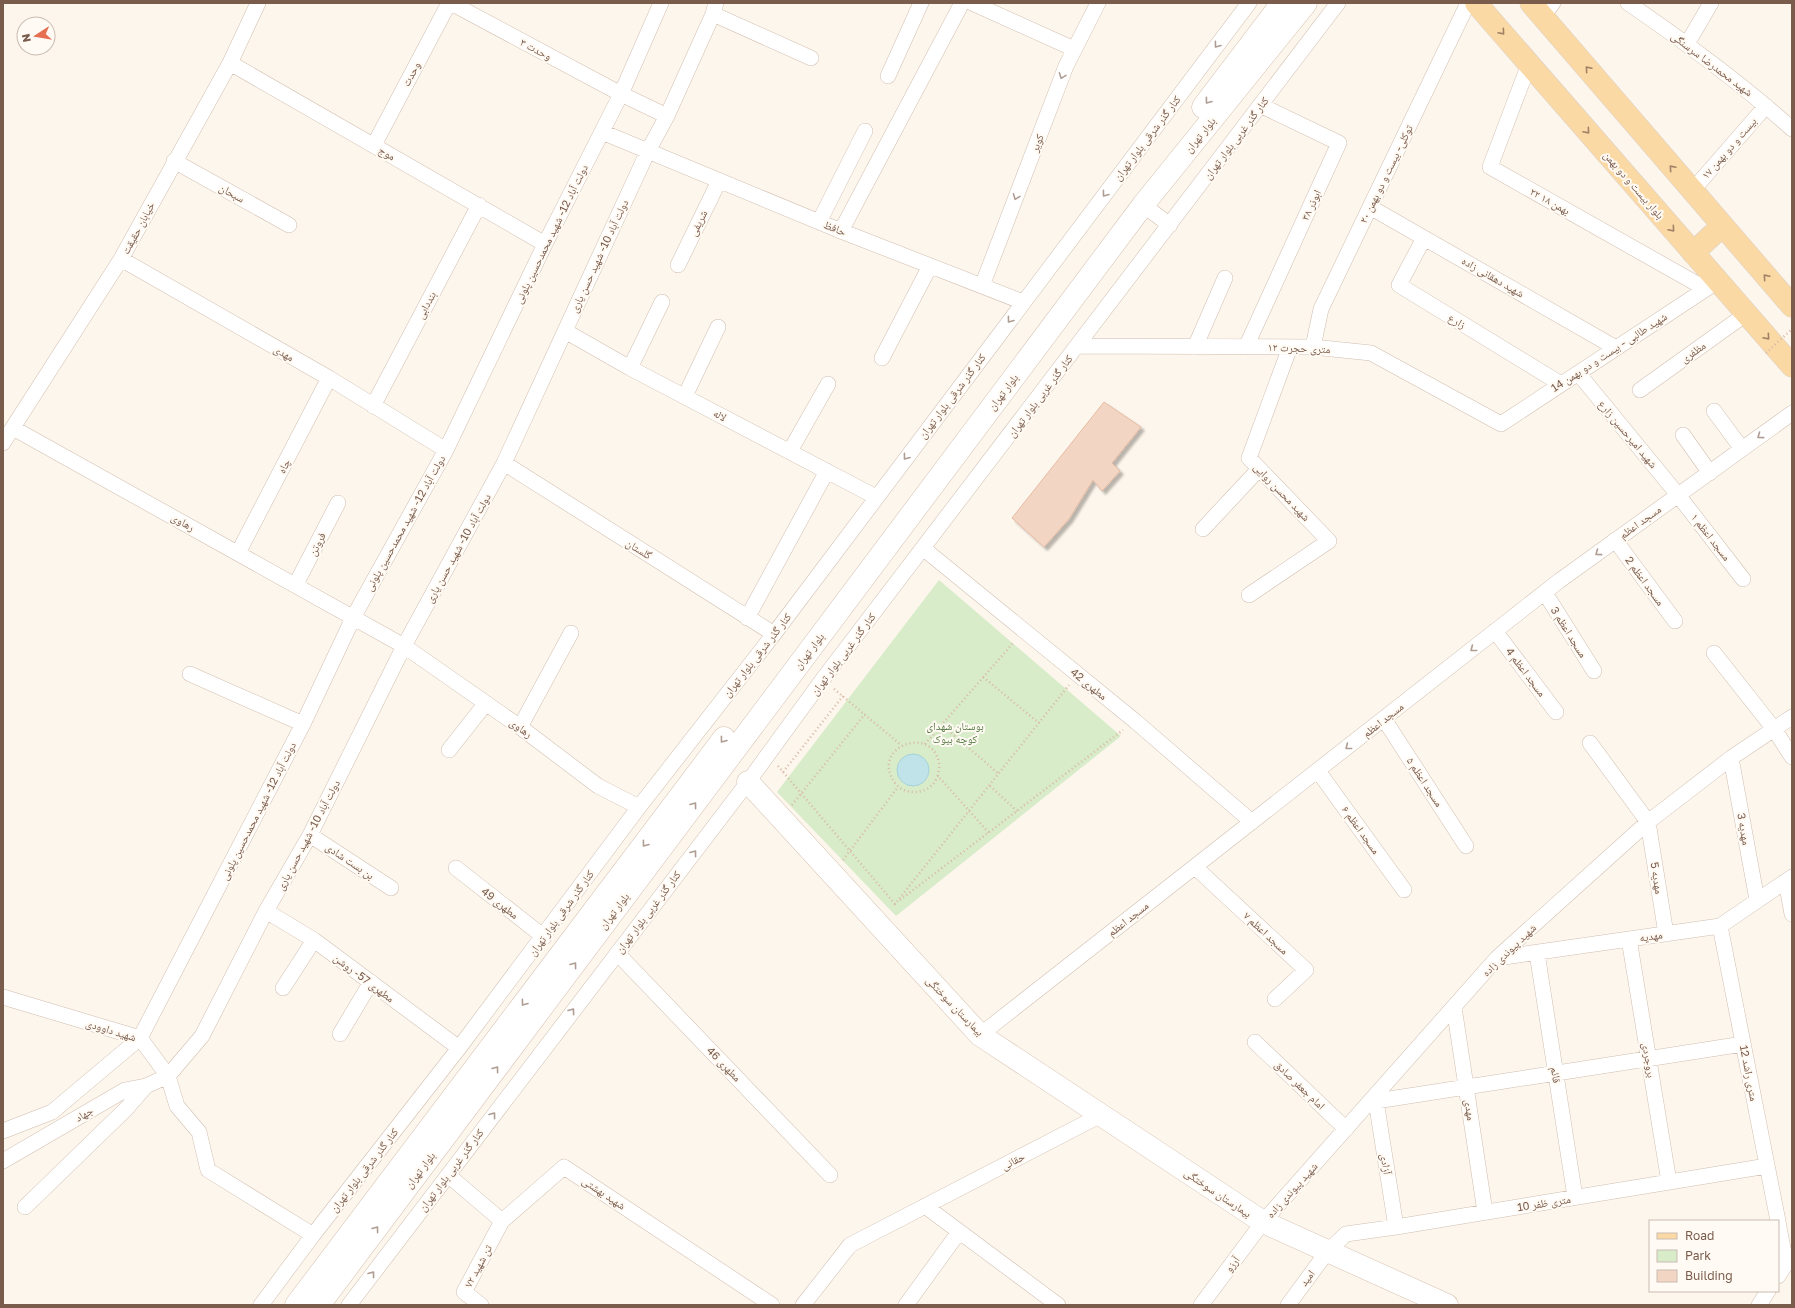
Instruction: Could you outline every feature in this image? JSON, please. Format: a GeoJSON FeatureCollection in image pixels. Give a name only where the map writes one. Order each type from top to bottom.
{"type":"FeatureCollection","features":[{"type":"Feature","properties":{"kind":"main road","name":"بلوار تهران"},"geometry":{"type":"LineString","coordinates":[[296,1305],[1282,3]]}},
{"type":"Feature","properties":{"kind":"main road","name":"بلوار تهران"},"geometry":{"type":"LineString","coordinates":[[319,1305],[1143,205],[1306,3]]}},
{"type":"Feature","properties":{"kind":"main road","name":"بلوار بیست و دو بهمن"},"geometry":{"type":"LineString","coordinates":[[1476,3],[1693,253],[1712,285],[1746,314],[1792,366]]}},
{"type":"Feature","properties":{"kind":"main road"},"geometry":{"type":"LineString","coordinates":[[1543,7],[1692,191],[1792,306]]}},
{"type":"Feature","properties":{"kind":"main road"},"geometry":{"type":"LineString","coordinates":[[1693,253],[1722,226]]}},
{"type":"Feature","properties":{"kind":"main road","name":"بیمارستان سوختگی"},"geometry":{"type":"LineString","coordinates":[[748,782],[980,1035],[1263,1222],[1446,1305]]}},
{"type":"Feature","properties":{"kind":"street","name":"خیابان حقیقت"},"geometry":{"type":"LineString","coordinates":[[3,443],[121,259],[174,161],[230,63],[258,3]]}},
{"type":"Feature","properties":{"kind":"street","name":"وحدت ۳"},"geometry":{"type":"LineString","coordinates":[[450,3],[621,94],[667,116]]}},
{"type":"Feature","properties":{"kind":"street","name":"وحدت"},"geometry":{"type":"LineString","coordinates":[[374,145],[450,3]]}},
{"type":"Feature","properties":{"kind":"street","name":"دولت آباد 12- شهید محمدحسین پلونی"},"geometry":{"type":"LineString","coordinates":[[140,1038],[303,724],[354,616],[446,450],[545,244],[621,94],[661,3]]}},
{"type":"Feature","properties":{"kind":"street"},"geometry":{"type":"LineString","coordinates":[[888,76],[921,3]]}},
{"type":"Feature","properties":{"kind":"street"},"geometry":{"type":"LineString","coordinates":[[841,231],[962,3]]}},
{"type":"Feature","properties":{"kind":"street"},"geometry":{"type":"LineString","coordinates":[[972,3],[1074,49]]}},
{"type":"Feature","properties":{"kind":"street","name":"کویر"},"geometry":{"type":"LineString","coordinates":[[982,286],[1066,66],[1098,3]]}},
{"type":"Feature","properties":{"kind":"street","name":"کنار گذر شرقی بلوار تهران"},"geometry":{"type":"LineString","coordinates":[[261,1305],[313,1235],[544,937],[639,807],[774,634],[876,496],[1249,3]]}},
{"type":"Feature","properties":{"kind":"street","name":"کنار گذر غربی بلوار تهران"},"geometry":{"type":"LineString","coordinates":[[349,1305],[748,782],[824,679],[1338,3]]}},
{"type":"Feature","properties":{"kind":"street","name":"توکلی- بیست و دو بهمن ۲۰"},"geometry":{"type":"LineString","coordinates":[[1313,347],[1321,309],[1468,3]]}},
{"type":"Feature","properties":{"kind":"street","name":"شهید محمدرضا سرسنگی"},"geometry":{"type":"LineString","coordinates":[[1628,3],[1687,44],[1766,106],[1792,129]]}},
{"type":"Feature","properties":{"kind":"street"},"geometry":{"type":"LineString","coordinates":[[1687,44],[1711,3]]}},
{"type":"Feature","properties":{"kind":"street"},"geometry":{"type":"LineString","coordinates":[[715,9],[811,58]]}},
{"type":"Feature","properties":{"kind":"street","name":"دولت آباد 10- شهید حسن یاری"},"geometry":{"type":"LineString","coordinates":[[168,1076],[202,1036],[266,911],[310,834],[404,646],[504,463],[648,151],[667,116],[715,9]]}},
{"type":"Feature","properties":{"kind":"street"},"geometry":{"type":"LineString","coordinates":[[1233,25],[1254,41]]}},
{"type":"Feature","properties":{"kind":"street","name":"موج"},"geometry":{"type":"LineString","coordinates":[[230,63],[545,244]]}},
{"type":"Feature","properties":{"kind":"street","name":"۲۲ بهمن ۱۸"},"geometry":{"type":"LineString","coordinates":[[1529,64],[1490,167],[1712,285]]}},
{"type":"Feature","properties":{"kind":"street","name":"۳۸ ابوذر"},"geometry":{"type":"LineString","coordinates":[[1246,347],[1339,143],[1260,105]]}},
{"type":"Feature","properties":{"kind":"street","name":"بیست و دو بهمن ۱۷"},"geometry":{"type":"LineString","coordinates":[[1692,191],[1766,106]]}},
{"type":"Feature","properties":{"kind":"street"},"geometry":{"type":"LineString","coordinates":[[819,222],[864,131]]}},
{"type":"Feature","properties":{"kind":"street","name":"حافظ"},"geometry":{"type":"LineString","coordinates":[[602,132],[841,231],[1023,302]]}},
{"type":"Feature","properties":{"kind":"street","name":"سبحان"},"geometry":{"type":"LineString","coordinates":[[174,161],[289,225]]}},
{"type":"Feature","properties":{"kind":"street","name":"شریفی"},"geometry":{"type":"LineString","coordinates":[[678,265],[719,181]]}},
{"type":"Feature","properties":{"kind":"street","name":"بنددابی"},"geometry":{"type":"LineString","coordinates":[[373,406],[478,205]]}},
{"type":"Feature","properties":{"kind":"street"},"geometry":{"type":"LineString","coordinates":[[1143,205],[1170,225]]}},
{"type":"Feature","properties":{"kind":"street","name":"شهید دهقانی زاده"},"geometry":{"type":"LineString","coordinates":[[1370,207],[1616,348]]}},
{"type":"Feature","properties":{"kind":"street","name":"زارع"},"geometry":{"type":"LineString","coordinates":[[1424,238],[1399,285],[1561,384]]}},
{"type":"Feature","properties":{"kind":"street","name":"مهدی"},"geometry":{"type":"LineString","coordinates":[[121,259],[329,378],[446,450]]}},
{"type":"Feature","properties":{"kind":"street"},"geometry":{"type":"LineString","coordinates":[[882,358],[930,266]]}},
{"type":"Feature","properties":{"kind":"street"},"geometry":{"type":"LineString","coordinates":[[1195,347],[1225,278]]}},
{"type":"Feature","properties":{"kind":"street","name":"شهید طالبی - بیست و دو بهمن 14"},"geometry":{"type":"LineString","coordinates":[[1501,424],[1712,285]]}},
{"type":"Feature","properties":{"kind":"street"},"geometry":{"type":"LineString","coordinates":[[630,368],[662,302]]}},
{"type":"Feature","properties":{"kind":"street","name":"مظفری"},"geometry":{"type":"LineString","coordinates":[[1640,390],[1746,314]]}},
{"type":"Feature","properties":{"kind":"street"},"geometry":{"type":"LineString","coordinates":[[685,396],[718,327]]}},
{"type":"Feature","properties":{"kind":"street","name":"لاله"},"geometry":{"type":"LineString","coordinates":[[565,331],[630,368],[876,496]]}},
{"type":"Feature","properties":{"kind":"street","name":"۱۲ متری حجرت"},"geometry":{"type":"LineString","coordinates":[[1078,346],[1313,347],[1371,353],[1501,424]]}},
{"type":"Feature","properties":{"kind":"street","name":"شهید محسن روایی"},"geometry":{"type":"LineString","coordinates":[[1249,595],[1329,541],[1250,458],[1290,347]]}},
{"type":"Feature","properties":{"kind":"street","name":"شهید امیرحسین زارع"},"geometry":{"type":"LineString","coordinates":[[1578,374],[1678,495]]}},
{"type":"Feature","properties":{"kind":"street","name":"چاه"},"geometry":{"type":"LineString","coordinates":[[238,553],[329,378]]}},
{"type":"Feature","properties":{"kind":"street"},"geometry":{"type":"LineString","coordinates":[[790,452],[828,384]]}},
{"type":"Feature","properties":{"kind":"street"},"geometry":{"type":"LineString","coordinates":[[1714,411],[1742,449]]}},
{"type":"Feature","properties":{"kind":"street","name":"مسجد اعظم"},"geometry":{"type":"LineString","coordinates":[[980,1035],[1544,593],[1792,413]]}},
{"type":"Feature","properties":{"kind":"street","name":"رهاوی"},"geometry":{"type":"LineString","coordinates":[[13,428],[354,616],[404,646],[520,727],[598,786],[639,807]]}},
{"type":"Feature","properties":{"kind":"street"},"geometry":{"type":"LineString","coordinates":[[1683,436],[1710,473]]}},
{"type":"Feature","properties":{"kind":"street","name":"گلستان"},"geometry":{"type":"LineString","coordinates":[[504,463],[774,634]]}},
{"type":"Feature","properties":{"kind":"street"},"geometry":{"type":"LineString","coordinates":[[1203,529],[1259,469]]}},
{"type":"Feature","properties":{"kind":"street"},"geometry":{"type":"LineString","coordinates":[[747,618],[827,471]]}},
{"type":"Feature","properties":{"kind":"street","name":"مسجد اعظم ۱"},"geometry":{"type":"LineString","coordinates":[[1678,495],[1743,579]]}},
{"type":"Feature","properties":{"kind":"street","name":"فروتن"},"geometry":{"type":"LineString","coordinates":[[296,584],[338,504]]}},
{"type":"Feature","properties":{"kind":"street","name":"مسجد اعظم 2"},"geometry":{"type":"LineString","coordinates":[[1615,540],[1674,621]]}},
{"type":"Feature","properties":{"kind":"street","name":"مطهری 42"},"geometry":{"type":"LineString","coordinates":[[924,549],[1135,721],[1252,822]]}},
{"type":"Feature","properties":{"kind":"street","name":"مسجد اعظم 3"},"geometry":{"type":"LineString","coordinates":[[1544,593],[1594,670]]}},
{"type":"Feature","properties":{"kind":"street","name":"مسجد اعظم 4"},"geometry":{"type":"LineString","coordinates":[[1495,632],[1556,712]]}},
{"type":"Feature","properties":{"kind":"street"},"geometry":{"type":"LineString","coordinates":[[520,727],[571,633]]}},
{"type":"Feature","properties":{"kind":"street"},"geometry":{"type":"LineString","coordinates":[[1714,653],[1774,729],[1792,757]]}},
{"type":"Feature","properties":{"kind":"street"},"geometry":{"type":"LineString","coordinates":[[190,674],[303,724]]}},
{"type":"Feature","properties":{"kind":"street"},"geometry":{"type":"LineString","coordinates":[[448,750],[486,703]]}},
{"type":"Feature","properties":{"kind":"street","name":"شهید پیوندی زاده"},"geometry":{"type":"LineString","coordinates":[[1263,1222],[1373,1101],[1497,958],[1648,822],[1731,758],[1792,717]]}},
{"type":"Feature","properties":{"kind":"street","name":"مسجد اعظم ۵"},"geometry":{"type":"LineString","coordinates":[[1384,719],[1466,846]]}},
{"type":"Feature","properties":{"kind":"street"},"geometry":{"type":"LineString","coordinates":[[1590,743],[1648,822]]}},
{"type":"Feature","properties":{"kind":"street","name":"مهدیه 3"},"geometry":{"type":"LineString","coordinates":[[1731,758],[1757,900]]}},
{"type":"Feature","properties":{"kind":"street","name":"مسجد اعظم ۶"},"geometry":{"type":"LineString","coordinates":[[1318,771],[1404,890]]}},
{"type":"Feature","properties":{"kind":"street","name":"مهدیه 5"},"geometry":{"type":"LineString","coordinates":[[1648,822],[1666,934]]}},
{"type":"Feature","properties":{"kind":"street","name":"بن بست شادی"},"geometry":{"type":"LineString","coordinates":[[310,834],[391,888]]}},
{"type":"Feature","properties":{"kind":"street","name":"مسجد اعظم ۷"},"geometry":{"type":"LineString","coordinates":[[1195,867],[1306,970],[1275,999]]}},
{"type":"Feature","properties":{"kind":"street","name":"مطهری 49"},"geometry":{"type":"LineString","coordinates":[[456,868],[544,937]]}},
{"type":"Feature","properties":{"kind":"street"},"geometry":{"type":"LineString","coordinates":[[1789,879],[1792,914]]}},
{"type":"Feature","properties":{"kind":"street","name":"مهدیه"},"geometry":{"type":"LineString","coordinates":[[1497,958],[1720,926],[1789,879]]}},
{"type":"Feature","properties":{"kind":"street","name":"مطهری 57- روشن"},"geometry":{"type":"LineString","coordinates":[[266,911],[314,940],[459,1048]]}},
{"type":"Feature","properties":{"kind":"street","name":"12 متری راشد"},"geometry":{"type":"LineString","coordinates":[[1720,926],[1778,1220]]}},
{"type":"Feature","properties":{"kind":"street","name":"بروجردی"},"geometry":{"type":"LineString","coordinates":[[1629,939],[1670,1182]]}},
{"type":"Feature","properties":{"kind":"street"},"geometry":{"type":"LineString","coordinates":[[283,988],[314,940]]}},
{"type":"Feature","properties":{"kind":"street","name":"مطهری 46"},"geometry":{"type":"LineString","coordinates":[[617,952],[830,1175]]}},
{"type":"Feature","properties":{"kind":"street","name":"قائم"},"geometry":{"type":"LineString","coordinates":[[1537,953],[1575,1197]]}},
{"type":"Feature","properties":{"kind":"street"},"geometry":{"type":"LineString","coordinates":[[340,1034],[371,982]]}},
{"type":"Feature","properties":{"kind":"street","name":"شهید داوودی"},"geometry":{"type":"LineString","coordinates":[[3,997],[140,1038],[168,1076],[177,1106],[199,1132],[208,1170],[313,1235]]}},
{"type":"Feature","properties":{"kind":"street","name":"مهدی"},"geometry":{"type":"LineString","coordinates":[[1454,1007],[1485,1212]]}},
{"type":"Feature","properties":{"kind":"street","name":"جهاد"},"geometry":{"type":"LineString","coordinates":[[3,1131],[52,1112],[140,1038]]}},
{"type":"Feature","properties":{"kind":"street","name":"امام جعفر صادق"},"geometry":{"type":"LineString","coordinates":[[1255,1042],[1346,1129]]}},
{"type":"Feature","properties":{"kind":"street"},"geometry":{"type":"LineString","coordinates":[[1373,1101],[1743,1044]]}},
{"type":"Feature","properties":{"kind":"street","name":"جهاد"},"geometry":{"type":"LineString","coordinates":[[3,1161],[125,1090],[146,1086],[168,1076]]}},
{"type":"Feature","properties":{"kind":"street"},"geometry":{"type":"LineString","coordinates":[[26,1207],[126,1109],[146,1086]]}},
{"type":"Feature","properties":{"kind":"street","name":"آزادی"},"geometry":{"type":"LineString","coordinates":[[1373,1101],[1396,1227]]}},
{"type":"Feature","properties":{"kind":"street","name":"حقانی"},"geometry":{"type":"LineString","coordinates":[[803,1305],[850,1245],[1101,1115]]}},
{"type":"Feature","properties":{"kind":"street","name":"10 متری ظفر"},"geometry":{"type":"LineString","coordinates":[[1327,1252],[1346,1234],[1767,1166]]}},
{"type":"Feature","properties":{"kind":"street","name":"شهید بهشتی"},"geometry":{"type":"LineString","coordinates":[[502,1221],[564,1167],[762,1302]]}},
{"type":"Feature","properties":{"kind":"street"},"geometry":{"type":"LineString","coordinates":[[448,1175],[502,1221]]}},
{"type":"Feature","properties":{"kind":"street"},"geometry":{"type":"LineString","coordinates":[[925,1206],[1058,1305]]}},
{"type":"Feature","properties":{"kind":"street","name":"۷۲ تن شهید"},"geometry":{"type":"LineString","coordinates":[[481,1305],[464,1292],[502,1221]]}},
{"type":"Feature","properties":{"kind":"street","name":"آرزو"},"geometry":{"type":"LineString","coordinates":[[1201,1305],[1263,1222]]}},
{"type":"Feature","properties":{"kind":"street","name":"12 متری راشد"},"geometry":{"type":"LineString","coordinates":[[1779,1228],[1785,1265]]}},
{"type":"Feature","properties":{"kind":"street"},"geometry":{"type":"LineString","coordinates":[[906,1305],[959,1232]]}},
{"type":"Feature","properties":{"kind":"street","name":"امید"},"geometry":{"type":"LineString","coordinates":[[1288,1305],[1327,1252]]}},
{"type":"Feature","properties":{"kind":"street"},"geometry":{"type":"LineString","coordinates":[[1759,1305],[1767,1292]]}},
{"type":"Feature","properties":{"kind":"path"},"geometry":{"type":"LineString","coordinates":[[1766,353],[1792,329]]}},
{"type":"Feature","properties":{"kind":"path"},"geometry":{"type":"LineString","coordinates":[[925,744],[1023,631]]}},
{"type":"Feature","properties":{"kind":"path"},"geometry":{"type":"LineString","coordinates":[[895,904],[1078,675]]}},
{"type":"Feature","properties":{"kind":"path"},"geometry":{"type":"LineString","coordinates":[[983,677],[1039,723]]}},
{"type":"Feature","properties":{"kind":"path"},"geometry":{"type":"LineString","coordinates":[[824,679],[901,745]]}},
{"type":"Feature","properties":{"kind":"path"},"geometry":{"type":"LineString","coordinates":[[783,772],[843,696]]}},
{"type":"Feature","properties":{"kind":"path"},"geometry":{"type":"LineString","coordinates":[[782,818],[865,714]]}},
{"type":"Feature","properties":{"kind":"path"},"geometry":{"type":"LineString","coordinates":[[875,921],[895,904],[1135,721]]}},
{"type":"Feature","properties":{"kind":"path"},"geometry":{"type":"LineString","coordinates":[[942,724],[999,774]]}},
{"type":"Feature","properties":{"kind":"path"},"geometry":{"type":"LineString","coordinates":[[913,742],[925,744],[934,752],[939,764],[938,776],[931,786],[921,792],[908,792],[898,787],[890,777],[889,765],[893,753],[901,745],[913,742]]}},
{"type":"Feature","properties":{"kind":"path"},"geometry":{"type":"LineString","coordinates":[[768,755],[895,904]]}},
{"type":"Feature","properties":{"kind":"path"},"geometry":{"type":"LineString","coordinates":[[938,776],[988,833]]}},
{"type":"Feature","properties":{"kind":"path"},"geometry":{"type":"LineString","coordinates":[[990,786],[1017,811]]}},
{"type":"Feature","properties":{"kind":"path"},"geometry":{"type":"LineString","coordinates":[[832,874],[898,787]]}},
{"type":"Feature","properties":{"kind":"green space","name":"بوستان شهدای کوچه بیوک"},"geometry":{"type":"Polygon","coordinates":[[[939,580],[1121,736],[896,916],[777,792],[939,580]]]}},
{"type":"Feature","properties":{"kind":"water"},"geometry":{"type":"Polygon","coordinates":[[[913,754],[919,755],[926,761],[929,770],[928,776],[922,783],[913,786],[907,785],[900,779],[897,770],[898,764],[904,757],[913,754]]]}},
{"type":"Feature","properties":{"kind":"building"},"geometry":{"type":"Polygon","coordinates":[[[1104,402],[1141,427],[1112,463],[1120,471],[1102,491],[1093,480],[1069,519],[1044,547],[1012,518],[1104,402]]]}}]}
